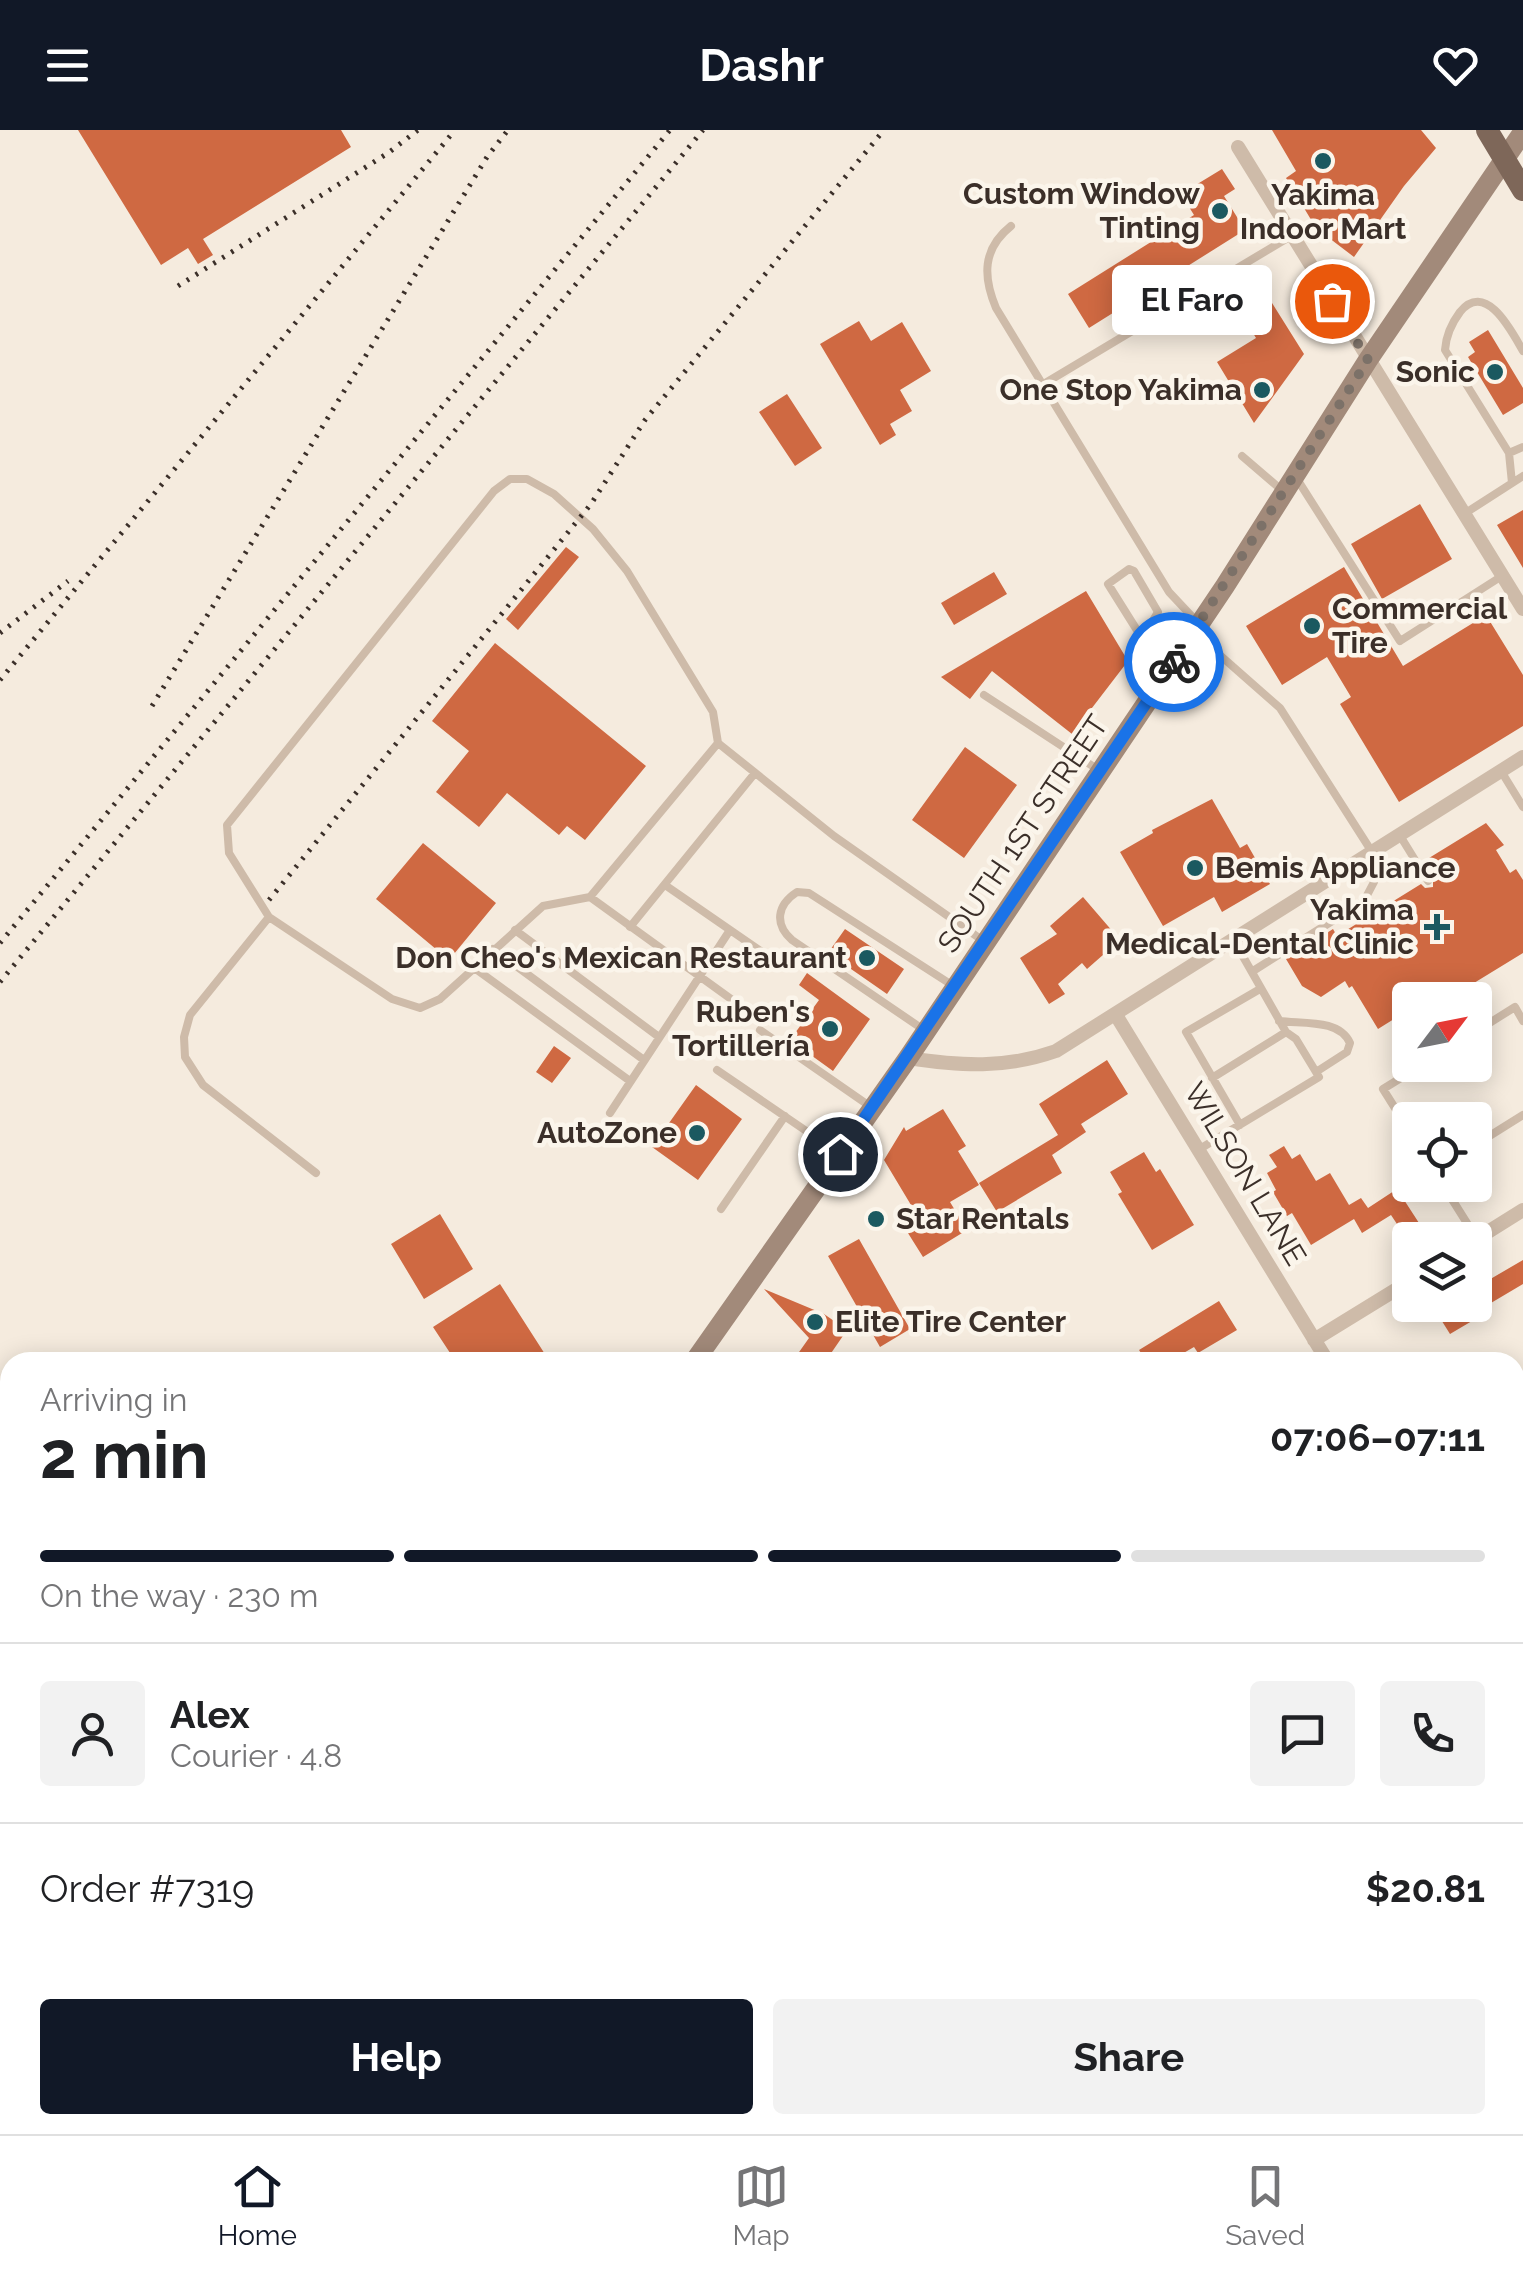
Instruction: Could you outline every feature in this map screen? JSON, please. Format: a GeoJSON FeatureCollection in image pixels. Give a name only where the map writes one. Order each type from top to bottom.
{"type":"FeatureCollection","features":[{"type":"Feature","properties":{"kind":"main road"},"geometry":{"type":"LineString","coordinates":[[1487,130],[1523,190]]}},
{"type":"Feature","properties":{"kind":"main road","name":"SOUTH 1ST STREET"},"geometry":{"type":"LineString","coordinates":[[701,1352],[956,988],[1172,666],[1368,360],[1523,132]]}},
{"type":"Feature","properties":{"kind":"street"},"geometry":{"type":"LineString","coordinates":[[1238,148],[1523,609]]}},
{"type":"Feature","properties":{"kind":"street"},"geometry":{"type":"LineString","coordinates":[[908,1058],[960,1066],[993,1066],[1025,1062],[1056,1051],[1523,758]]}},
{"type":"Feature","properties":{"kind":"street","name":"WILSON LANE"},"geometry":{"type":"LineString","coordinates":[[1116,1015],[1322,1352]]}},
{"type":"Feature","properties":{"kind":"street"},"geometry":{"type":"LineString","coordinates":[[1492,1229],[1523,1210]]}},
{"type":"Feature","properties":{"kind":"street"},"geometry":{"type":"LineString","coordinates":[[1314,1340],[1392,1291]]}},
{"type":"Feature","properties":{"kind":"lane"},"geometry":{"type":"LineString","coordinates":[[1011,226],[988,260],[986,284],[996,308],[1168,592],[1196,628],[1280,708],[1372,852],[1374,882],[1364,901],[1253,971]]}},
{"type":"Feature","properties":{"kind":"lane"},"geometry":{"type":"LineString","coordinates":[[1042,385],[1291,236]]}},
{"type":"Feature","properties":{"kind":"lane"},"geometry":{"type":"LineString","coordinates":[[1512,483],[1509,453],[1445,350],[1445,342],[1463,308],[1474,302],[1485,303],[1502,316],[1523,351]]}},
{"type":"Feature","properties":{"kind":"lane"},"geometry":{"type":"LineString","coordinates":[[1509,453],[1523,447]]}},
{"type":"Feature","properties":{"kind":"lane"},"geometry":{"type":"LineString","coordinates":[[1242,456],[1290,484],[1400,641],[1502,576]]}},
{"type":"Feature","properties":{"kind":"lane"},"geometry":{"type":"LineString","coordinates":[[1464,514],[1523,476]]}},
{"type":"Feature","properties":{"kind":"lane"},"geometry":{"type":"LineString","coordinates":[[718,743],[590,897],[543,906],[440,999],[420,1008],[392,1000],[269,917],[229,853],[227,825],[494,491],[510,480],[527,479],[554,494],[593,529],[628,571],[713,712],[718,743],[834,836],[985,943]]}},
{"type":"Feature","properties":{"kind":"lane"},"geometry":{"type":"LineString","coordinates":[[1142,639],[1158,612],[1130,569],[1108,584],[1142,639],[1172,666]]}},
{"type":"Feature","properties":{"kind":"lane"},"geometry":{"type":"LineString","coordinates":[[984,694],[1101,771]]}},
{"type":"Feature","properties":{"kind":"lane"},"geometry":{"type":"LineString","coordinates":[[1501,772],[1523,807]]}},
{"type":"Feature","properties":{"kind":"lane"},"geometry":{"type":"LineString","coordinates":[[630,927],[755,773]]}},
{"type":"Feature","properties":{"kind":"lane"},"geometry":{"type":"LineString","coordinates":[[1399,834],[1428,881]]}},
{"type":"Feature","properties":{"kind":"lane"},"geometry":{"type":"LineString","coordinates":[[664,884],[778,964]]}},
{"type":"Feature","properties":{"kind":"lane"},"geometry":{"type":"LineString","coordinates":[[926,1032],[782,932],[780,912],[784,904],[798,892],[809,893],[956,988]]}},
{"type":"Feature","properties":{"kind":"lane"},"geometry":{"type":"LineString","coordinates":[[590,897],[748,1012]]}},
{"type":"Feature","properties":{"kind":"lane"},"geometry":{"type":"LineString","coordinates":[[269,917],[190,1015],[184,1037],[186,1057],[203,1085],[316,1173]]}},
{"type":"Feature","properties":{"kind":"lane"},"geometry":{"type":"LineString","coordinates":[[514,930],[659,1036]]}},
{"type":"Feature","properties":{"kind":"lane"},"geometry":{"type":"LineString","coordinates":[[610,1113],[730,930]]}},
{"type":"Feature","properties":{"kind":"lane"},"geometry":{"type":"LineString","coordinates":[[1198,1150],[1319,1078],[1296,1039],[1286,1032],[1233,940]]}},
{"type":"Feature","properties":{"kind":"lane"},"geometry":{"type":"LineString","coordinates":[[493,950],[644,1060]]}},
{"type":"Feature","properties":{"kind":"lane"},"geometry":{"type":"LineString","coordinates":[[474,967],[630,1081]]}},
{"type":"Feature","properties":{"kind":"lane"},"geometry":{"type":"LineString","coordinates":[[1240,1125],[1186,1032],[1260,989]]}},
{"type":"Feature","properties":{"kind":"lane"},"geometry":{"type":"LineString","coordinates":[[1492,1021],[1515,1007],[1523,1020]]}},
{"type":"Feature","properties":{"kind":"lane"},"geometry":{"type":"LineString","coordinates":[[1280,1021],[1338,1028],[1348,1038],[1347,1052],[1316,1072]]}},
{"type":"Feature","properties":{"kind":"lane"},"geometry":{"type":"LineString","coordinates":[[760,1030],[873,1108]]}},
{"type":"Feature","properties":{"kind":"lane"},"geometry":{"type":"LineString","coordinates":[[1212,1078],[1286,1032]]}},
{"type":"Feature","properties":{"kind":"lane"},"geometry":{"type":"LineString","coordinates":[[717,1070],[840,1154]]}},
{"type":"Feature","properties":{"kind":"lane"},"geometry":{"type":"LineString","coordinates":[[1392,1103],[1383,1089],[1394,1082]]}},
{"type":"Feature","properties":{"kind":"lane"},"geometry":{"type":"LineString","coordinates":[[1492,1134],[1523,1115]]}},
{"type":"Feature","properties":{"kind":"lane"},"geometry":{"type":"LineString","coordinates":[[721,1209],[785,1116]]}},
{"type":"Feature","properties":{"kind":"building"},"geometry":{"type":"Polygon","coordinates":[[[78,130],[341,130],[351,147],[203,239],[213,255],[198,264],[188,248],[161,265],[78,130]]]}},
{"type":"Feature","properties":{"kind":"building"},"geometry":{"type":"Polygon","coordinates":[[[1272,130],[1421,130],[1436,148],[1354,257],[1316,228],[1286,178],[1296,171],[1272,130]]]}},
{"type":"Feature","properties":{"kind":"building"},"geometry":{"type":"Polygon","coordinates":[[[1222,169],[1235,189],[1224,196],[1245,230],[1089,328],[1068,294],[1194,215],[1181,194],[1222,169]]]}},
{"type":"Feature","properties":{"kind":"building"},"geometry":{"type":"Polygon","coordinates":[[[1257,279],[1304,354],[1254,423],[1217,362],[1256,338],[1230,295],[1257,279]]]}},
{"type":"Feature","properties":{"kind":"building"},"geometry":{"type":"Polygon","coordinates":[[[859,321],[871,341],[902,322],[931,371],[900,390],[912,411],[890,424],[896,435],[880,445],[820,344],[859,321]]]}},
{"type":"Feature","properties":{"kind":"building","name":"Sonic"},"geometry":{"type":"Polygon","coordinates":[[[1488,330],[1523,388],[1523,403],[1503,415],[1468,357],[1475,352],[1469,342],[1488,330]]]}},
{"type":"Feature","properties":{"kind":"building"},"geometry":{"type":"Polygon","coordinates":[[[787,394],[822,448],[795,466],[759,412],[787,394]]]}},
{"type":"Feature","properties":{"kind":"building"},"geometry":{"type":"Polygon","coordinates":[[[1420,504],[1452,559],[1382,599],[1351,544],[1420,504]]]}},
{"type":"Feature","properties":{"kind":"building"},"geometry":{"type":"Polygon","coordinates":[[[1523,510],[1523,568],[1497,525],[1523,510]]]}},
{"type":"Feature","properties":{"kind":"building"},"geometry":{"type":"Polygon","coordinates":[[[566,547],[579,557],[518,630],[506,619],[566,547]]]}},
{"type":"Feature","properties":{"kind":"building"},"geometry":{"type":"Polygon","coordinates":[[[1344,567],[1403,666],[1486,615],[1523,675],[1523,726],[1399,802],[1340,704],[1351,697],[1327,657],[1282,685],[1246,626],[1344,567]]]}},
{"type":"Feature","properties":{"kind":"building"},"geometry":{"type":"Polygon","coordinates":[[[994,572],[1007,594],[954,625],[941,603],[994,572]]]}},
{"type":"Feature","properties":{"kind":"building"},"geometry":{"type":"Polygon","coordinates":[[[1086,591],[1128,661],[1072,734],[992,671],[970,699],[941,677],[1086,591]]]}},
{"type":"Feature","properties":{"kind":"building"},"geometry":{"type":"Polygon","coordinates":[[[495,643],[646,766],[585,840],[567,826],[559,835],[507,793],[479,827],[436,792],[469,751],[432,721],[495,643]]]}},
{"type":"Feature","properties":{"kind":"building"},"geometry":{"type":"Polygon","coordinates":[[[965,747],[1017,785],[964,858],[912,820],[965,747]]]}},
{"type":"Feature","properties":{"kind":"building","name":"Bemis Appliance"},"geometry":{"type":"Polygon","coordinates":[[[1212,799],[1240,848],[1247,844],[1270,884],[1222,912],[1214,897],[1163,926],[1120,852],[1153,833],[1152,830],[1212,799]]]}},
{"type":"Feature","properties":{"kind":"building","name":"Yakima Medical-Dental Clinic"},"geometry":{"type":"Polygon","coordinates":[[[1486,823],[1504,845],[1496,850],[1510,873],[1516,869],[1523,880],[1523,953],[1476,982],[1392,982],[1392,1020],[1378,1029],[1345,981],[1321,997],[1302,986],[1286,959],[1333,929],[1337,936],[1421,884],[1433,887],[1433,876],[1438,873],[1429,858],[1486,823]]]}},
{"type":"Feature","properties":{"kind":"building"},"geometry":{"type":"Polygon","coordinates":[[[423,843],[496,903],[449,960],[376,899],[423,843]]]}},
{"type":"Feature","properties":{"kind":"building"},"geometry":{"type":"Polygon","coordinates":[[[1083,897],[1120,940],[1087,969],[1082,963],[1058,984],[1065,994],[1049,1004],[1020,958],[1057,934],[1050,926],[1083,897]]]}},
{"type":"Feature","properties":{"kind":"building"},"geometry":{"type":"Polygon","coordinates":[[[845,929],[904,969],[887,994],[828,953],[845,929]]]}},
{"type":"Feature","properties":{"kind":"building","name":"Ruben's Tortillería"},"geometry":{"type":"Polygon","coordinates":[[[807,973],[870,1019],[833,1071],[790,1040],[819,1000],[799,985],[807,973]]]}},
{"type":"Feature","properties":{"kind":"building"},"geometry":{"type":"Polygon","coordinates":[[[554,1046],[571,1058],[552,1083],[536,1072],[554,1046]]]}},
{"type":"Feature","properties":{"kind":"building"},"geometry":{"type":"Polygon","coordinates":[[[1107,1060],[1128,1094],[1081,1124],[1086,1132],[1052,1155],[1062,1173],[997,1212],[979,1183],[1058,1135],[1039,1104],[1107,1060]]]}},
{"type":"Feature","properties":{"kind":"building","name":"AutoZone"},"geometry":{"type":"Polygon","coordinates":[[[696,1085],[742,1119],[698,1180],[652,1147],[696,1085]]]}},
{"type":"Feature","properties":{"kind":"building"},"geometry":{"type":"Polygon","coordinates":[[[943,1109],[966,1146],[958,1151],[979,1185],[950,1202],[967,1230],[923,1257],[896,1214],[911,1205],[884,1160],[904,1127],[906,1131],[943,1109]]]}},
{"type":"Feature","properties":{"kind":"building"},"geometry":{"type":"Polygon","coordinates":[[[1284,1146],[1292,1159],[1300,1154],[1316,1181],[1330,1173],[1349,1205],[1361,1198],[1368,1208],[1392,1192],[1392,1202],[1405,1202],[1418,1222],[1396,1222],[1391,1215],[1362,1233],[1354,1219],[1311,1245],[1292,1213],[1287,1216],[1273,1192],[1276,1190],[1267,1173],[1277,1167],[1269,1155],[1284,1146]]]}},
{"type":"Feature","properties":{"kind":"building"},"geometry":{"type":"Polygon","coordinates":[[[1144,1152],[1156,1172],[1160,1169],[1194,1225],[1152,1250],[1118,1194],[1122,1192],[1110,1172],[1144,1152]]]}},
{"type":"Feature","properties":{"kind":"building"},"geometry":{"type":"Polygon","coordinates":[[[440,1214],[473,1269],[424,1299],[391,1244],[440,1214]]]}},
{"type":"Feature","properties":{"kind":"building"},"geometry":{"type":"Polygon","coordinates":[[[859,1239],[910,1329],[880,1347],[828,1256],[859,1239]]]}},
{"type":"Feature","properties":{"kind":"building"},"geometry":{"type":"Polygon","coordinates":[[[1523,1260],[1523,1284],[1492,1302],[1492,1278],[1523,1260]]]}},
{"type":"Feature","properties":{"kind":"building"},"geometry":{"type":"Polygon","coordinates":[[[500,1284],[544,1352],[449,1352],[433,1327],[500,1284]]]}},
{"type":"Feature","properties":{"kind":"building","name":"Elite Tire Center"},"geometry":{"type":"Polygon","coordinates":[[[764,1289],[824,1314],[847,1330],[832,1352],[799,1352],[809,1338],[764,1289]]]}},
{"type":"Feature","properties":{"kind":"building"},"geometry":{"type":"Polygon","coordinates":[[[1219,1301],[1237,1330],[1200,1352],[1194,1347],[1185,1352],[1139,1350],[1219,1301]]]}},
{"type":"Feature","properties":{"kind":"building"},"geometry":{"type":"Polygon","coordinates":[[[1442,1322],[1470,1322],[1450,1334],[1442,1322]]]}},
{"type":"Feature","properties":{"kind":"railway"},"geometry":{"type":"LineString","coordinates":[[178,286],[418,130]]}},
{"type":"Feature","properties":{"kind":"railway"},"geometry":{"type":"LineString","coordinates":[[0,680],[455,130]]}},
{"type":"Feature","properties":{"kind":"railway"},"geometry":{"type":"LineString","coordinates":[[152,706],[487,157],[508,130]]}},
{"type":"Feature","properties":{"kind":"railway"},"geometry":{"type":"LineString","coordinates":[[0,943],[670,130]]}},
{"type":"Feature","properties":{"kind":"railway"},"geometry":{"type":"LineString","coordinates":[[0,982],[703,130]]}},
{"type":"Feature","properties":{"kind":"railway"},"geometry":{"type":"LineString","coordinates":[[269,900],[591,504],[645,420],[884,130]]}},
{"type":"Feature","properties":{"kind":"railway"},"geometry":{"type":"LineString","coordinates":[[0,633],[68,581]]}},
{"type":"Feature","properties":{"kind":"way so far"},"geometry":{"type":"LineString","coordinates":[[1174,662],[1368,360],[1332,301]]}},
{"type":"Feature","properties":{"kind":"place","name":"Yakima Indoor Mart"},"geometry":{"type":"Point","coordinates":[1323,161]}},
{"type":"Feature","properties":{"kind":"place","name":"Custom Window Tinting"},"geometry":{"type":"Point","coordinates":[1220,211]}},
{"type":"Feature","properties":{"kind":"place","name":"El Faro"},"geometry":{"type":"Point","coordinates":[1332,301]}},
{"type":"Feature","properties":{"kind":"place","name":"Sonic"},"geometry":{"type":"Point","coordinates":[1495,372]}},
{"type":"Feature","properties":{"kind":"place","name":"One Stop Yakima"},"geometry":{"type":"Point","coordinates":[1262,390]}},
{"type":"Feature","properties":{"kind":"place","name":"Commercial Tire"},"geometry":{"type":"Point","coordinates":[1312,626]}},
{"type":"Feature","properties":{"kind":"place","name":"Bemis Appliance"},"geometry":{"type":"Point","coordinates":[1195,868]}},
{"type":"Feature","properties":{"kind":"place","name":"Yakima Medical-Dental Clinic"},"geometry":{"type":"Point","coordinates":[1437,927]}},
{"type":"Feature","properties":{"kind":"place","name":"Don Cheo's Mexican Restaurant"},"geometry":{"type":"Point","coordinates":[867,958]}},
{"type":"Feature","properties":{"kind":"place","name":"Ruben's Tortillería"},"geometry":{"type":"Point","coordinates":[830,1029]}},
{"type":"Feature","properties":{"kind":"place","name":"AutoZone"},"geometry":{"type":"Point","coordinates":[697,1133]}},
{"type":"Feature","properties":{"kind":"place","name":"Star Rentals"},"geometry":{"type":"Point","coordinates":[876,1219]}},
{"type":"Feature","properties":{"kind":"place","name":"Elite Tire Center"},"geometry":{"type":"Point","coordinates":[815,1322]}},
{"type":"Feature","properties":{"kind":"route"},"geometry":{"type":"LineString","coordinates":[[840,1154],[1174,662]]}}]}
